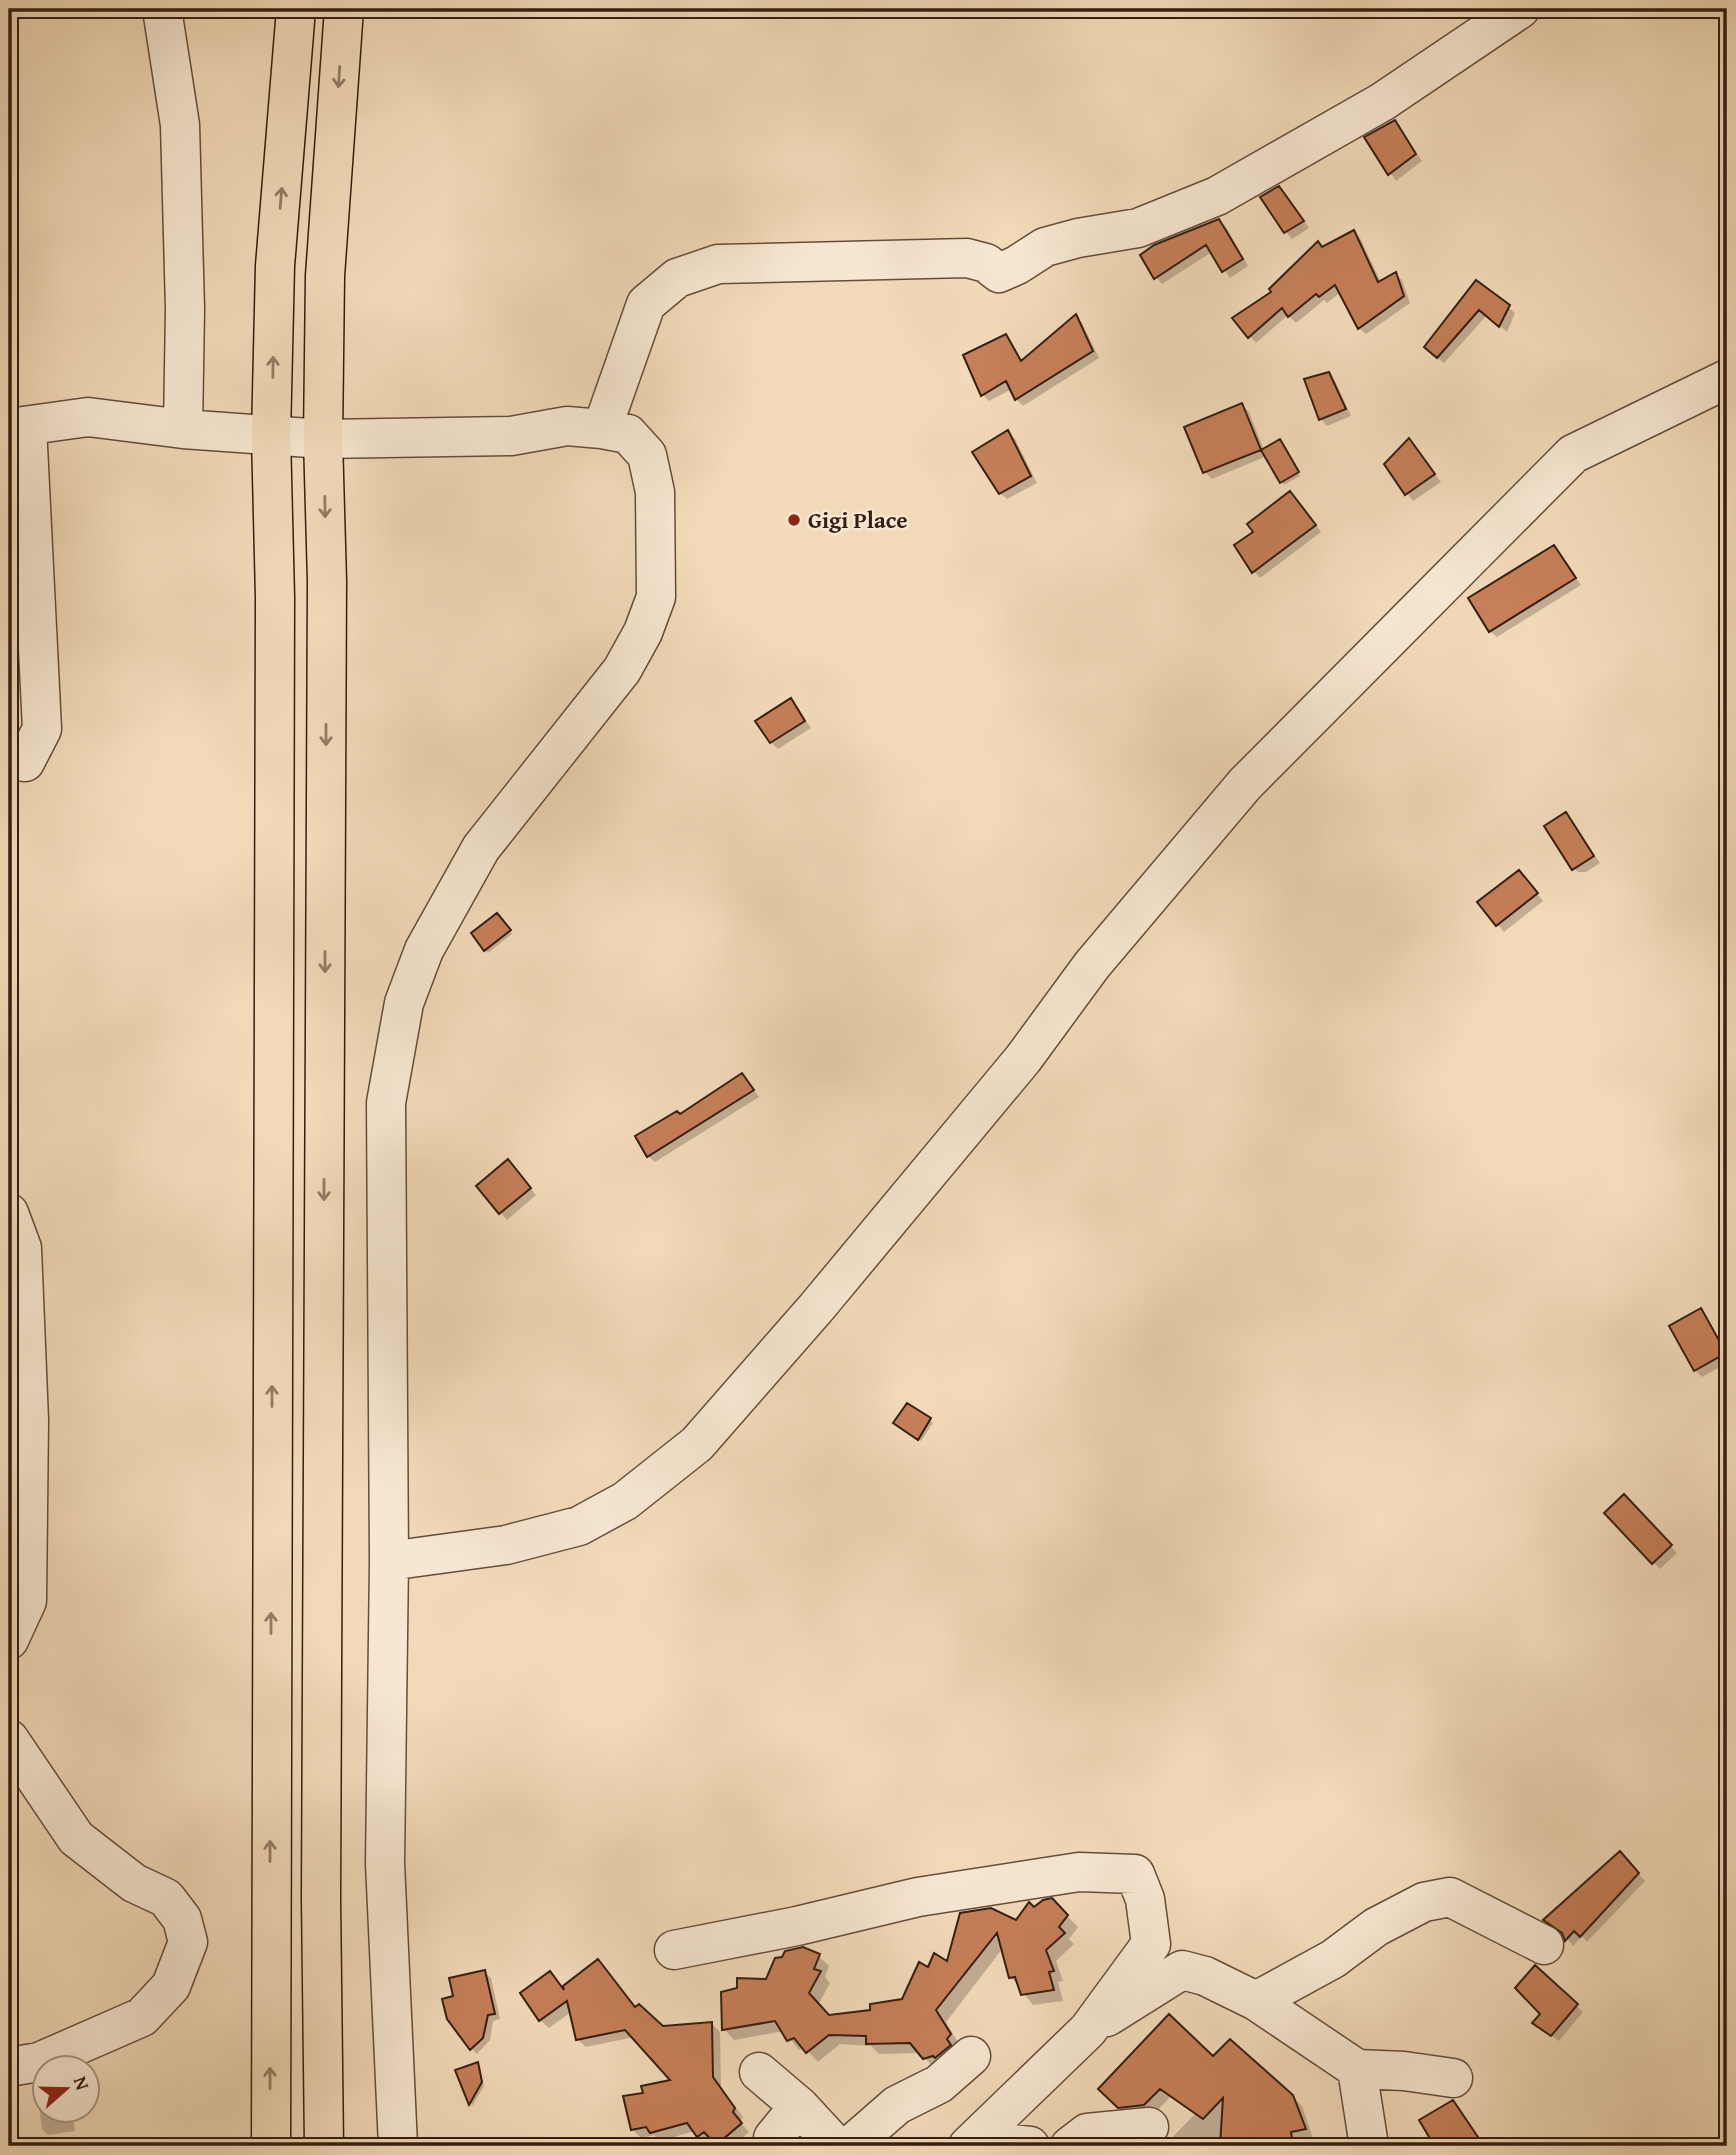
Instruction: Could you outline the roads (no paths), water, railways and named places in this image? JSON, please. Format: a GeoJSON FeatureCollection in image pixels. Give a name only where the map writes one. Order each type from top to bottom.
{"type":"FeatureCollection","features":[{"type":"Feature","properties":{"kind":"highway"},"geometry":{"type":"LineString","coordinates":[[271,2146],[275,624],[271,436],[275,266],[296,9]]}},
{"type":"Feature","properties":{"kind":"highway"},"geometry":{"type":"LineString","coordinates":[[324,2146],[321,1871],[327,581],[323,439],[326,276],[344,9]]}},
{"type":"Feature","properties":{"kind":"street"},"geometry":{"type":"LineString","coordinates":[[162,9],[180,125],[185,309],[183,429]]}},
{"type":"Feature","properties":{"kind":"street"},"geometry":{"type":"LineString","coordinates":[[602,429],[646,304],[677,278],[718,264],[967,258],[986,263],[999,273],[1045,247],[1077,238],[1138,228],[1217,196],[1382,102],[1520,9]]}},
{"type":"Feature","properties":{"kind":"street"},"geometry":{"type":"LineString","coordinates":[[389,1561],[506,1545],[579,1525],[625,1501],[697,1444],[816,1308],[1023,1059],[1092,965],[1245,784],[1573,454],[1727,379]]}},
{"type":"Feature","properties":{"kind":"street"},"geometry":{"type":"LineString","coordinates":[[24,762],[42,729],[18,427],[88,417],[183,429],[323,439],[511,436],[566,426],[628,434],[647,455],[655,492],[656,597],[643,632],[622,670],[481,848],[424,950],[404,1003],[386,1103],[389,1561],[385,1863],[398,2146]]}},
{"type":"Feature","properties":{"kind":"street"},"geometry":{"type":"LineString","coordinates":[[9,1213],[22,1248],[29,1420],[27,1601],[9,1640]]}},
{"type":"Feature","properties":{"kind":"street"},"geometry":{"type":"LineString","coordinates":[[9,1739],[76,1838],[134,1883],[166,1898],[183,1919],[188,1942],[171,1986],[142,2017],[39,2062],[9,2067]]}},
{"type":"Feature","properties":{"kind":"street"},"geometry":{"type":"LineString","coordinates":[[674,1950],[797,1926],[918,1897],[1079,1872],[1135,1874],[1145,1899],[1151,1944],[1088,2030],[972,2143]]}},
{"type":"Feature","properties":{"kind":"street"},"geometry":{"type":"LineString","coordinates":[[1256,2001],[1333,1959],[1376,1927],[1424,1902],[1450,1897],[1544,1945]]}},
{"type":"Feature","properties":{"kind":"street"},"geometry":{"type":"LineString","coordinates":[[1088,2030],[1182,1970],[1205,1976],[1256,2001],[1357,2069],[1404,2071],[1453,2078]]}},
{"type":"Feature","properties":{"kind":"street"},"geometry":{"type":"LineString","coordinates":[[850,2146],[897,2105],[939,2084],[971,2056]]}},
{"type":"Feature","properties":{"kind":"street"},"geometry":{"type":"LineString","coordinates":[[1357,2069],[1369,2146]]}},
{"type":"Feature","properties":{"kind":"street"},"geometry":{"type":"LineString","coordinates":[[759,2072],[799,2106],[836,2146]]}},
{"type":"Feature","properties":{"kind":"street"},"geometry":{"type":"LineString","coordinates":[[774,2138],[799,2106]]}},
{"type":"Feature","properties":{"kind":"street"},"geometry":{"type":"LineString","coordinates":[[1070,2146],[1087,2133],[1149,2127]]}},
{"type":"Feature","properties":{"kind":"street"},"geometry":{"type":"LineString","coordinates":[[972,2143],[1030,2146]]}},
{"type":"Feature","properties":{"kind":"place","name":"Gigi Place"},"geometry":{"type":"Point","coordinates":[794,520]}}]}
